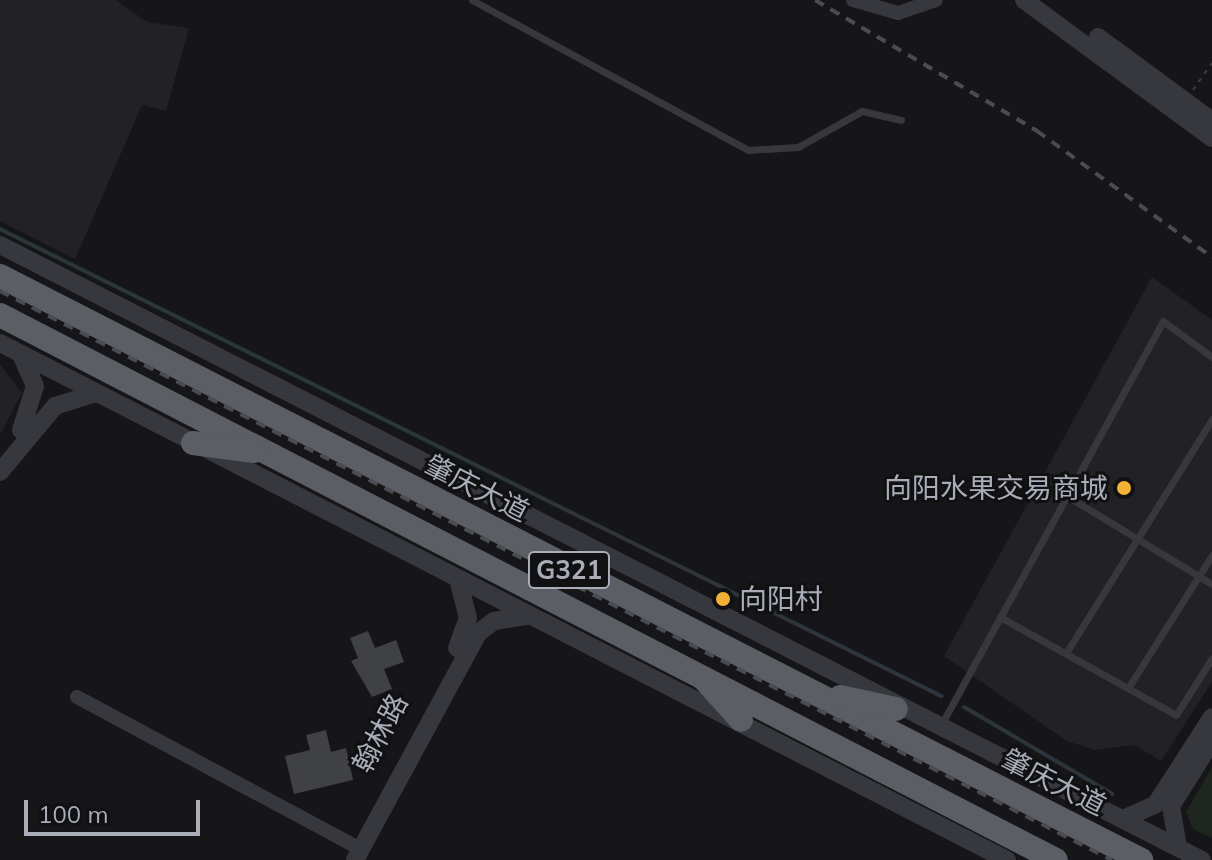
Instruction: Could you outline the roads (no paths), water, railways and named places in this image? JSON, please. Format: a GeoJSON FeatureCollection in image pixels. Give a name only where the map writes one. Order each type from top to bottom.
{"type":"FeatureCollection","features":[{"type":"Feature","properties":{"kind":"highway","name":"肇庆大道"},"geometry":{"type":"LineString","coordinates":[[0,276],[1141,860]]}},
{"type":"Feature","properties":{"kind":"highway","name":"G321"},"geometry":{"type":"LineString","coordinates":[[0,315],[691,666],[1056,860]]}},
{"type":"Feature","properties":{"kind":"highway"},"geometry":{"type":"LineString","coordinates":[[193,443],[274,453]]}},
{"type":"Feature","properties":{"kind":"highway"},"geometry":{"type":"LineString","coordinates":[[691,666],[741,720]]}},
{"type":"Feature","properties":{"kind":"highway"},"geometry":{"type":"LineString","coordinates":[[806,690],[896,709]]}},
{"type":"Feature","properties":{"kind":"street"},"geometry":{"type":"LineString","coordinates":[[853,0],[898,13],[936,0]]}},
{"type":"Feature","properties":{"kind":"street"},"geometry":{"type":"LineString","coordinates":[[1024,0],[1212,138]]}},
{"type":"Feature","properties":{"kind":"street"},"geometry":{"type":"LineString","coordinates":[[1046,0],[1212,121]]}},
{"type":"Feature","properties":{"kind":"street"},"geometry":{"type":"LineString","coordinates":[[0,245],[896,709],[1202,860]]}},
{"type":"Feature","properties":{"kind":"street"},"geometry":{"type":"LineString","coordinates":[[0,343],[530,616],[741,720],[1007,860]]}},
{"type":"Feature","properties":{"kind":"street"},"geometry":{"type":"LineString","coordinates":[[0,458],[33,409],[35,386],[21,354]]}},
{"type":"Feature","properties":{"kind":"street"},"geometry":{"type":"LineString","coordinates":[[0,472],[55,406],[96,393]]}},
{"type":"Feature","properties":{"kind":"street"},"geometry":{"type":"LineString","coordinates":[[458,579],[468,606],[469,637]]}},
{"type":"Feature","properties":{"kind":"street"},"geometry":{"type":"LineString","coordinates":[[469,637],[494,621],[530,616]]}},
{"type":"Feature","properties":{"kind":"street","name":"翰林路"},"geometry":{"type":"LineString","coordinates":[[353,853],[469,637]]}},
{"type":"Feature","properties":{"kind":"street"},"geometry":{"type":"LineString","coordinates":[[77,697],[353,853]]}},
{"type":"Feature","properties":{"kind":"street"},"geometry":{"type":"LineString","coordinates":[[1123,819],[1156,804],[1212,717]]}},
{"type":"Feature","properties":{"kind":"street"},"geometry":{"type":"LineString","coordinates":[[1178,847],[1171,806],[1212,741]]}},
{"type":"Feature","properties":{"kind":"lane"},"geometry":{"type":"LineString","coordinates":[[472,0],[748,150],[798,147],[862,111],[901,120]]}},
{"type":"Feature","properties":{"kind":"lane"},"geometry":{"type":"LineString","coordinates":[[938,729],[1163,321],[1212,357]]}},
{"type":"Feature","properties":{"kind":"lane"},"geometry":{"type":"LineString","coordinates":[[1066,653],[1212,419]]}},
{"type":"Feature","properties":{"kind":"lane"},"geometry":{"type":"LineString","coordinates":[[1067,496],[1212,584]]}},
{"type":"Feature","properties":{"kind":"lane"},"geometry":{"type":"LineString","coordinates":[[1128,688],[1212,555]]}},
{"type":"Feature","properties":{"kind":"lane"},"geometry":{"type":"LineString","coordinates":[[1000,617],[1176,715],[1212,658]]}},
{"type":"Feature","properties":{"kind":"waterway"},"geometry":{"type":"LineString","coordinates":[[0,229],[941,696]]}},
{"type":"Feature","properties":{"kind":"waterway"},"geometry":{"type":"LineString","coordinates":[[964,707],[1112,794]]}},
{"type":"Feature","properties":{"kind":"railway"},"geometry":{"type":"LineString","coordinates":[[815,0],[1037,131],[1212,257]]}},
{"type":"Feature","properties":{"kind":"railway"},"geometry":{"type":"LineString","coordinates":[[0,291],[1112,860]]}},
{"type":"Feature","properties":{"kind":"place","name":"向阳水果交易商城"},"geometry":{"type":"Point","coordinates":[1124,488]}},
{"type":"Feature","properties":{"kind":"place","name":"向阳村"},"geometry":{"type":"Point","coordinates":[723,599]}}]}
